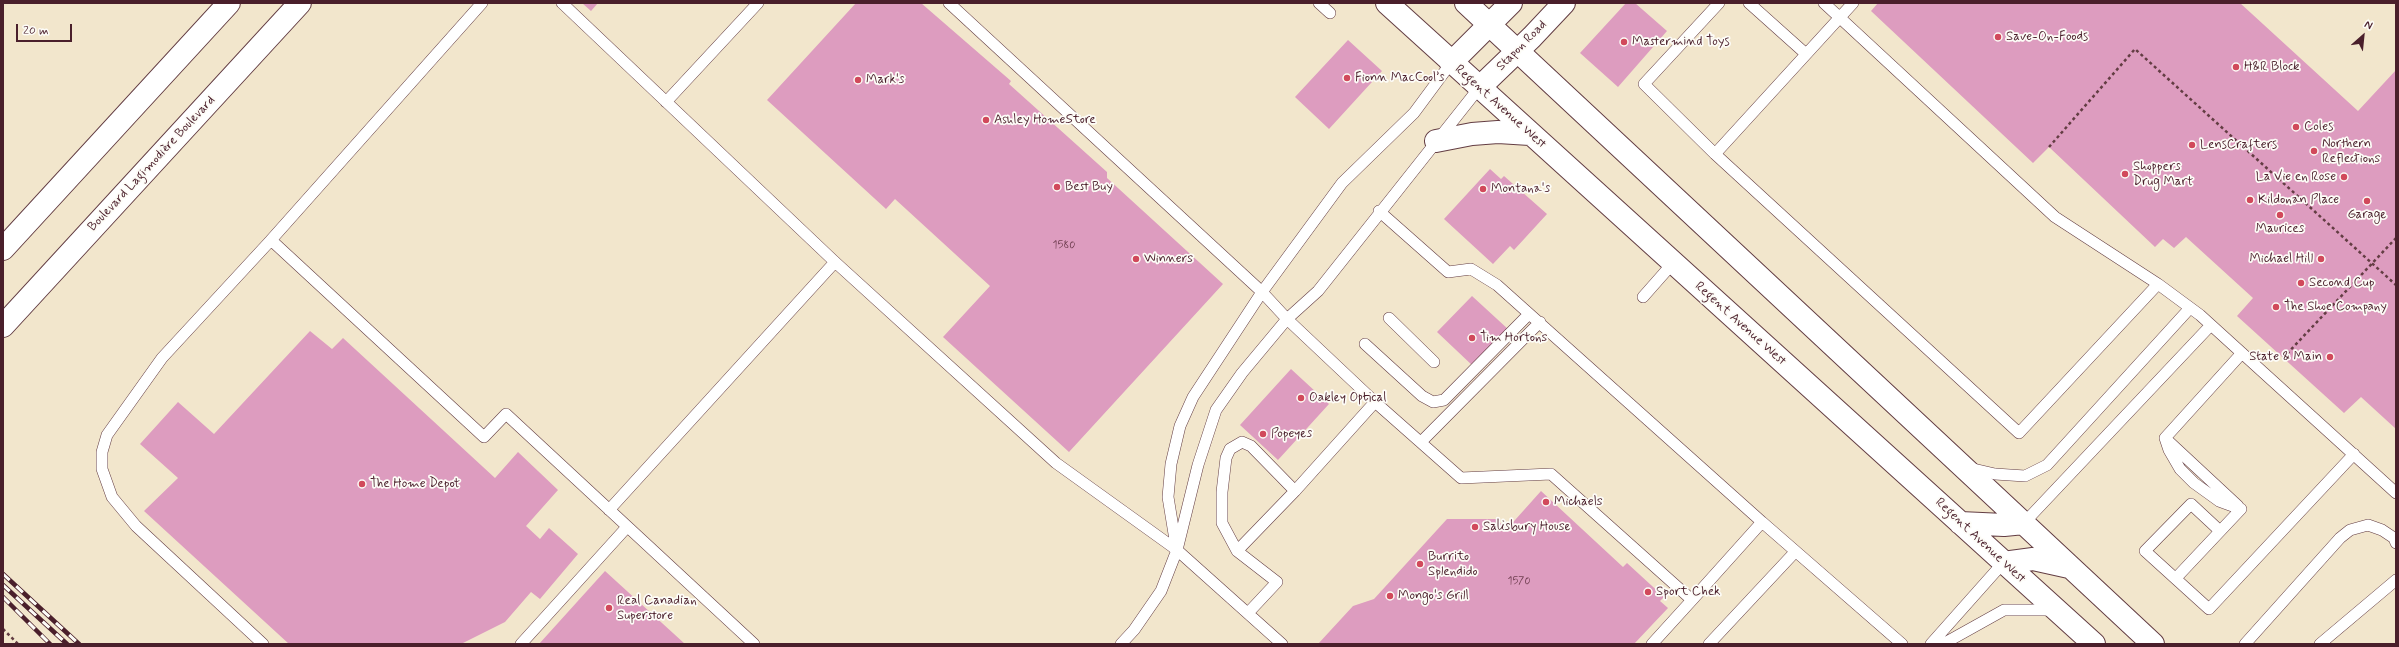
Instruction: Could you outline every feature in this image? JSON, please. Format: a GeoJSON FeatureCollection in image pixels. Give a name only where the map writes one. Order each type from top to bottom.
{"type":"FeatureCollection","features":[{"type":"Feature","properties":{"kind":"main road"},"geometry":{"type":"LineString","coordinates":[[3,249],[229,3]]}},
{"type":"Feature","properties":{"kind":"main road","name":"Boulevard Lagimodière Boulevard"},"geometry":{"type":"LineString","coordinates":[[3,326],[300,3]]}},
{"type":"Feature","properties":{"kind":"main road","name":"Regent Avenue West"},"geometry":{"type":"LineString","coordinates":[[1386,3],[2094,644]]}},
{"type":"Feature","properties":{"kind":"main road"},"geometry":{"type":"LineString","coordinates":[[1466,3],[2153,644]]}},
{"type":"Feature","properties":{"kind":"main road"},"geometry":{"type":"LineString","coordinates":[[1451,63],[1511,3]]}},
{"type":"Feature","properties":{"kind":"main road","name":"Stapon Road"},"geometry":{"type":"LineString","coordinates":[[1479,88],[1517,52],[1564,3]]}},
{"type":"Feature","properties":{"kind":"main road"},"geometry":{"type":"LineString","coordinates":[[1436,141],[1491,132],[1530,134]]}},
{"type":"Feature","properties":{"kind":"main road"},"geometry":{"type":"LineString","coordinates":[[1960,523],[2004,525],[2024,523]]}},
{"type":"Feature","properties":{"kind":"main road"},"geometry":{"type":"LineString","coordinates":[[2003,563],[2033,559],[2069,567]]}},
{"type":"Feature","properties":{"kind":"lane"},"geometry":{"type":"LineString","coordinates":[[263,644],[136,526],[112,497],[102,469],[102,452],[107,435],[162,358],[271,240],[482,3]]}},
{"type":"Feature","properties":{"kind":"lane"},"geometry":{"type":"LineString","coordinates":[[562,3],[835,262],[1056,464],[1177,550],[1282,644]]}},
{"type":"Feature","properties":{"kind":"lane"},"geometry":{"type":"LineString","coordinates":[[666,102],[758,3]]}},
{"type":"Feature","properties":{"kind":"lane"},"geometry":{"type":"LineString","coordinates":[[949,3],[1262,292],[1287,319],[1375,402],[1461,478],[1551,474],[1692,600]]}},
{"type":"Feature","properties":{"kind":"lane"},"geometry":{"type":"LineString","coordinates":[[1319,3],[1330,13]]}},
{"type":"Feature","properties":{"kind":"lane"},"geometry":{"type":"LineString","coordinates":[[1719,3],[1644,84],[1716,154],[2019,433],[2158,284]]}},
{"type":"Feature","properties":{"kind":"lane"},"geometry":{"type":"LineString","coordinates":[[1750,3],[1806,54]]}},
{"type":"Feature","properties":{"kind":"lane"},"geometry":{"type":"LineString","coordinates":[[1824,3],[2055,217],[2158,284],[2190,308],[2211,325],[2396,493]]}},
{"type":"Feature","properties":{"kind":"lane"},"geometry":{"type":"LineString","coordinates":[[1716,154],[1853,3]]}},
{"type":"Feature","properties":{"kind":"lane"},"geometry":{"type":"LineString","coordinates":[[1177,550],[1168,497],[1171,464],[1180,426],[1193,397],[1262,292],[1342,183],[1414,113],[1451,63]]}},
{"type":"Feature","properties":{"kind":"lane"},"geometry":{"type":"LineString","coordinates":[[1121,644],[1134,630],[1161,591],[1177,550],[1198,465],[1216,410],[1242,373],[1287,319],[1318,291],[1379,211],[1479,88]]}},
{"type":"Feature","properties":{"kind":"lane"},"geometry":{"type":"LineString","coordinates":[[1379,211],[1448,272],[1470,269],[1497,285],[1795,552],[1902,644]]}},
{"type":"Feature","properties":{"kind":"lane"},"geometry":{"type":"LineString","coordinates":[[271,240],[484,437],[506,414],[754,644]]}},
{"type":"Feature","properties":{"kind":"lane"},"geometry":{"type":"LineString","coordinates":[[610,510],[835,262]]}},
{"type":"Feature","properties":{"kind":"lane"},"geometry":{"type":"LineString","coordinates":[[1643,297],[1673,263]]}},
{"type":"Feature","properties":{"kind":"lane"},"geometry":{"type":"LineString","coordinates":[[1963,466],[1995,474],[2025,476],[2047,465],[2190,308]]}},
{"type":"Feature","properties":{"kind":"lane"},"geometry":{"type":"LineString","coordinates":[[1365,344],[1422,396],[1433,402],[1444,400],[1529,314]]}},
{"type":"Feature","properties":{"kind":"lane"},"geometry":{"type":"LineString","coordinates":[[1389,318],[1434,362]]}},
{"type":"Feature","properties":{"kind":"lane"},"geometry":{"type":"LineString","coordinates":[[1421,442],[1540,322]]}},
{"type":"Feature","properties":{"kind":"lane"},"geometry":{"type":"LineString","coordinates":[[2024,523],[2211,325]]}},
{"type":"Feature","properties":{"kind":"lane"},"geometry":{"type":"LineString","coordinates":[[2176,578],[2241,508],[2165,438],[2242,353]]}},
{"type":"Feature","properties":{"kind":"lane"},"geometry":{"type":"LineString","coordinates":[[1237,551],[1295,491],[1375,402]]}},
{"type":"Feature","properties":{"kind":"lane"},"geometry":{"type":"LineString","coordinates":[[1248,612],[1277,582],[1237,551],[1222,523],[1222,492],[1226,458],[1234,445],[1242,442],[1251,446],[1295,491]]}},
{"type":"Feature","properties":{"kind":"lane"},"geometry":{"type":"LineString","coordinates":[[2220,531],[2191,504],[2146,551],[2209,609],[2354,454]]}},
{"type":"Feature","properties":{"kind":"lane"},"geometry":{"type":"LineString","coordinates":[[1652,644],[1762,522]]}},
{"type":"Feature","properties":{"kind":"lane"},"geometry":{"type":"LineString","coordinates":[[2246,644],[2340,538],[2350,530],[2368,525],[2382,530],[2394,538],[2396,543]]}},
{"type":"Feature","properties":{"kind":"lane"},"geometry":{"type":"LineString","coordinates":[[521,644],[627,527]]}},
{"type":"Feature","properties":{"kind":"lane"},"geometry":{"type":"LineString","coordinates":[[1709,644],[1795,552]]}},
{"type":"Feature","properties":{"kind":"lane"},"geometry":{"type":"LineString","coordinates":[[1931,644],[2003,563]]}},
{"type":"Feature","properties":{"kind":"lane"},"geometry":{"type":"LineString","coordinates":[[2320,644],[2396,580]]}},
{"type":"Feature","properties":{"kind":"lane"},"geometry":{"type":"LineString","coordinates":[[1943,644],[2004,610],[2056,610]]}},
{"type":"Feature","properties":{"kind":"path"},"geometry":{"type":"LineString","coordinates":[[2049,147],[2135,49],[2396,285]]}},
{"type":"Feature","properties":{"kind":"path"},"geometry":{"type":"LineString","coordinates":[[2283,358],[2396,238]]}},
{"type":"Feature","properties":{"kind":"path"},"geometry":{"type":"LineString","coordinates":[[3,629],[18,644]]}},
{"type":"Feature","properties":{"kind":"building"},"geometry":{"type":"Polygon","coordinates":[[[582,3],[598,3],[591,11],[582,3]]]}},
{"type":"Feature","properties":{"kind":"building"},"geometry":{"type":"Polygon","coordinates":[[[856,3],[921,3],[1011,81],[1009,84],[1107,172],[1107,178],[1223,284],[1069,452],[943,337],[990,286],[895,199],[886,209],[767,100],[856,3]]]}},
{"type":"Feature","properties":{"kind":"building","name":"Mastermind Toys"},"geometry":{"type":"Polygon","coordinates":[[[1626,3],[1635,3],[1667,31],[1618,87],[1580,53],[1626,3]]]}},
{"type":"Feature","properties":{"kind":"building","name":"Kildonan Place"},"geometry":{"type":"Polygon","coordinates":[[[1878,3],[2240,3],[2358,111],[2396,70],[2396,429],[2361,397],[2344,413],[2237,316],[2253,298],[2186,237],[2174,248],[2163,239],[2155,247],[2049,147],[2033,163],[1871,11],[1878,3]]]}},
{"type":"Feature","properties":{"kind":"building"},"geometry":{"type":"Polygon","coordinates":[[[1348,40],[1382,71],[1329,129],[1295,97],[1348,40]]]}},
{"type":"Feature","properties":{"kind":"building"},"geometry":{"type":"Polygon","coordinates":[[[1490,169],[1501,179],[1504,176],[1547,214],[1514,250],[1510,246],[1493,264],[1444,219],[1490,169]]]}},
{"type":"Feature","properties":{"kind":"building"},"geometry":{"type":"Polygon","coordinates":[[[1472,296],[1509,330],[1474,367],[1437,332],[1472,296]]]}},
{"type":"Feature","properties":{"kind":"building","name":"The Home Depot"},"geometry":{"type":"Polygon","coordinates":[[[310,331],[332,349],[343,338],[495,478],[518,452],[558,490],[526,526],[540,539],[549,528],[578,554],[540,599],[531,592],[505,622],[461,644],[289,644],[144,511],[178,478],[140,444],[178,402],[214,434],[310,331]]]}},
{"type":"Feature","properties":{"kind":"building"},"geometry":{"type":"Polygon","coordinates":[[[1291,369],[1329,404],[1278,460],[1240,425],[1291,369]]]}},
{"type":"Feature","properties":{"kind":"building"},"geometry":{"type":"Polygon","coordinates":[[[1541,491],[1623,567],[1627,563],[1664,597],[1660,601],[1668,608],[1634,644],[1318,644],[1353,606],[1374,599],[1447,519],[1496,519],[1507,529],[1541,491]]]}},
{"type":"Feature","properties":{"kind":"building","name":"Real Canadian Superstore"},"geometry":{"type":"Polygon","coordinates":[[[605,571],[685,644],[539,644],[605,571]]]}},
{"type":"Feature","properties":{"kind":"railway"},"geometry":{"type":"LineString","coordinates":[[3,574],[79,644]]}},
{"type":"Feature","properties":{"kind":"railway"},"geometry":{"type":"LineString","coordinates":[[3,585],[67,644]]}},
{"type":"Feature","properties":{"kind":"railway"},"geometry":{"type":"LineString","coordinates":[[3,597],[50,644]]}},
{"type":"Feature","properties":{"kind":"place","name":"Save-On-Foods"},"geometry":{"type":"Point","coordinates":[1998,37]}},
{"type":"Feature","properties":{"kind":"place","name":"Mastermind Toys"},"geometry":{"type":"Point","coordinates":[1624,42]}},
{"type":"Feature","properties":{"kind":"place","name":"H&R Block"},"geometry":{"type":"Point","coordinates":[2236,67]}},
{"type":"Feature","properties":{"kind":"place","name":"Fionn MacCool’s"},"geometry":{"type":"Point","coordinates":[1347,78]}},
{"type":"Feature","properties":{"kind":"place","name":"Mark's"},"geometry":{"type":"Point","coordinates":[858,80]}},
{"type":"Feature","properties":{"kind":"place","name":"Ashley HomeStore"},"geometry":{"type":"Point","coordinates":[986,120]}},
{"type":"Feature","properties":{"kind":"place","name":"Coles"},"geometry":{"type":"Point","coordinates":[2296,127]}},
{"type":"Feature","properties":{"kind":"place","name":"LensCrafters"},"geometry":{"type":"Point","coordinates":[2192,145]}},
{"type":"Feature","properties":{"kind":"place","name":"Northern Reflections"},"geometry":{"type":"Point","coordinates":[2314,151]}},
{"type":"Feature","properties":{"kind":"place","name":"Shoppers Drug Mart"},"geometry":{"type":"Point","coordinates":[2125,174]}},
{"type":"Feature","properties":{"kind":"place","name":"La Vie en Rose"},"geometry":{"type":"Point","coordinates":[2344,177]}},
{"type":"Feature","properties":{"kind":"place","name":"Best Buy"},"geometry":{"type":"Point","coordinates":[1057,187]}},
{"type":"Feature","properties":{"kind":"place","name":"Montana's"},"geometry":{"type":"Point","coordinates":[1483,189]}},
{"type":"Feature","properties":{"kind":"place","name":"Kildonan Place"},"geometry":{"type":"Point","coordinates":[2250,200]}},
{"type":"Feature","properties":{"kind":"place","name":"Garage"},"geometry":{"type":"Point","coordinates":[2367,201]}},
{"type":"Feature","properties":{"kind":"place","name":"Maurices"},"geometry":{"type":"Point","coordinates":[2280,215]}},
{"type":"Feature","properties":{"kind":"place","name":"Winners"},"geometry":{"type":"Point","coordinates":[1136,259]}},
{"type":"Feature","properties":{"kind":"place","name":"Michael Hill"},"geometry":{"type":"Point","coordinates":[2321,259]}},
{"type":"Feature","properties":{"kind":"place","name":"Second Cup"},"geometry":{"type":"Point","coordinates":[2301,283]}},
{"type":"Feature","properties":{"kind":"place","name":"The Shoe Company"},"geometry":{"type":"Point","coordinates":[2276,307]}},
{"type":"Feature","properties":{"kind":"place","name":"Tim Hortons"},"geometry":{"type":"Point","coordinates":[1472,338]}},
{"type":"Feature","properties":{"kind":"place","name":"State & Main"},"geometry":{"type":"Point","coordinates":[2330,357]}},
{"type":"Feature","properties":{"kind":"place","name":"Oakley Optical"},"geometry":{"type":"Point","coordinates":[1301,398]}},
{"type":"Feature","properties":{"kind":"place","name":"Popeyes"},"geometry":{"type":"Point","coordinates":[1263,434]}},
{"type":"Feature","properties":{"kind":"place","name":"The Home Depot"},"geometry":{"type":"Point","coordinates":[362,484]}},
{"type":"Feature","properties":{"kind":"place","name":"Michaels"},"geometry":{"type":"Point","coordinates":[1546,502]}},
{"type":"Feature","properties":{"kind":"place","name":"Salisbury House"},"geometry":{"type":"Point","coordinates":[1475,527]}},
{"type":"Feature","properties":{"kind":"place","name":"Burrito Splendido"},"geometry":{"type":"Point","coordinates":[1420,564]}},
{"type":"Feature","properties":{"kind":"place","name":"Sport Chek"},"geometry":{"type":"Point","coordinates":[1648,592]}},
{"type":"Feature","properties":{"kind":"place","name":"Mongo's Grill"},"geometry":{"type":"Point","coordinates":[1390,596]}},
{"type":"Feature","properties":{"kind":"place","name":"Real Canadian Superstore"},"geometry":{"type":"Point","coordinates":[609,608]}}]}
